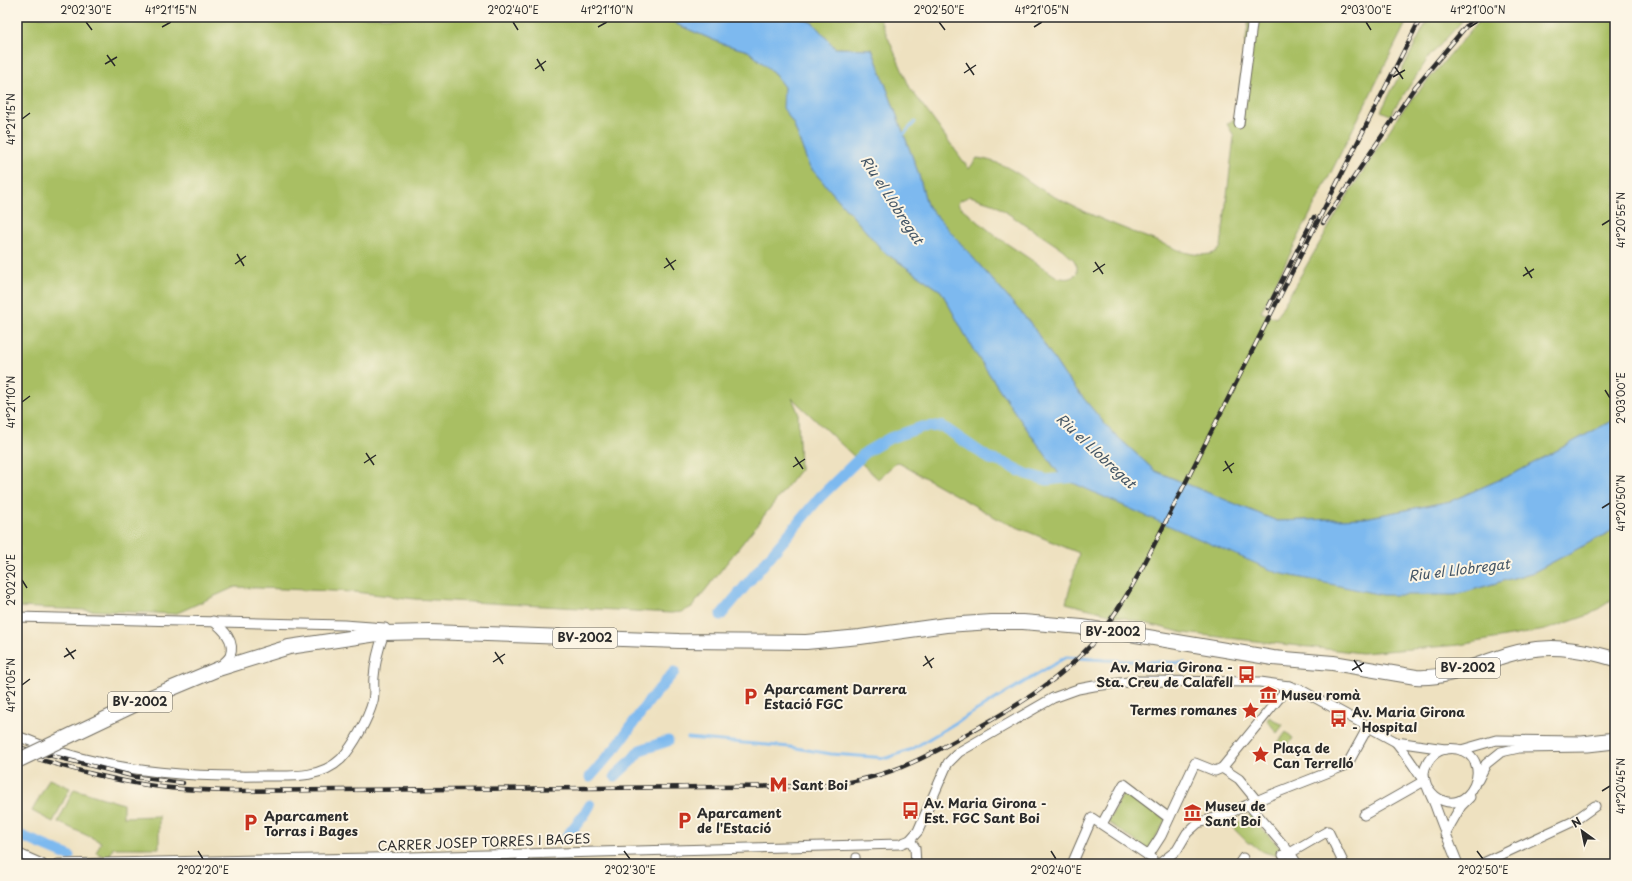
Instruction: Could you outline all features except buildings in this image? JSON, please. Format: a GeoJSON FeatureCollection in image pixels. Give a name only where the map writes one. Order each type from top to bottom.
{"type":"FeatureCollection","features":[{"type":"Feature","properties":{"kind":"main road","name":"BV-2002"},"geometry":{"type":"LineString","coordinates":[[18,761],[151,697],[218,669],[289,647],[384,633],[430,632],[680,641],[806,642],[860,637],[952,624],[1023,622],[1116,632],[1273,658],[1333,663],[1428,678],[1452,673],[1508,655],[1541,648],[1568,648],[1615,659]]}},
{"type":"Feature","properties":{"kind":"street"},"geometry":{"type":"LineString","coordinates":[[1239,124],[1253,17]]}},
{"type":"Feature","properties":{"kind":"street"},"geometry":{"type":"LineString","coordinates":[[17,617],[344,625],[430,632]]}},
{"type":"Feature","properties":{"kind":"street"},"geometry":{"type":"LineString","coordinates":[[213,621],[224,630],[231,642],[229,657],[218,669]]}},
{"type":"Feature","properties":{"kind":"street"},"geometry":{"type":"LineString","coordinates":[[17,736],[61,752],[142,770],[217,777],[297,776],[318,773],[331,767],[341,758],[352,745],[368,715],[374,700],[374,676],[384,633]]}},
{"type":"Feature","properties":{"kind":"street"},"geometry":{"type":"LineString","coordinates":[[916,864],[915,848],[910,840],[918,830],[948,763],[966,747],[1053,698],[1078,689],[1137,681],[1260,682],[1289,686],[1301,690],[1396,742],[1445,749],[1461,750],[1496,740],[1582,741],[1615,737]]}},
{"type":"Feature","properties":{"kind":"street"},"geometry":{"type":"LineString","coordinates":[[1147,855],[1161,836],[1195,763],[1216,771],[1222,768],[1289,686]]}},
{"type":"Feature","properties":{"kind":"street"},"geometry":{"type":"LineString","coordinates":[[1072,864],[1092,818],[1159,864],[1178,848],[1187,833],[1194,826],[1347,765],[1368,727]]}},
{"type":"Feature","properties":{"kind":"street"},"geometry":{"type":"LineString","coordinates":[[1396,742],[1437,797],[1451,801],[1464,798],[1474,787],[1477,777],[1476,766],[1470,756],[1461,750]]}},
{"type":"Feature","properties":{"kind":"street"},"geometry":{"type":"LineString","coordinates":[[1445,834],[1461,806],[1469,798],[1486,764],[1501,752],[1519,748],[1571,748],[1615,744]]}},
{"type":"Feature","properties":{"kind":"street"},"geometry":{"type":"LineString","coordinates":[[1445,749],[1434,755],[1426,766],[1424,774],[1426,784],[1458,864]]}},
{"type":"Feature","properties":{"kind":"street"},"geometry":{"type":"LineString","coordinates":[[1222,768],[1239,779],[1257,801]]}},
{"type":"Feature","properties":{"kind":"street"},"geometry":{"type":"LineString","coordinates":[[1102,824],[1124,784],[1169,818]]}},
{"type":"Feature","properties":{"kind":"street"},"geometry":{"type":"LineString","coordinates":[[1364,815],[1426,784]]}},
{"type":"Feature","properties":{"kind":"street"},"geometry":{"type":"LineString","coordinates":[[1249,805],[1286,854],[1297,864]]}},
{"type":"Feature","properties":{"kind":"street"},"geometry":{"type":"LineString","coordinates":[[1481,864],[1574,822],[1595,806]]}},
{"type":"Feature","properties":{"kind":"street"},"geometry":{"type":"LineString","coordinates":[[1286,854],[1328,831],[1344,864]]}},
{"type":"Feature","properties":{"kind":"street","name":"CARRER JOSEP TORRES I BAGES"},"geometry":{"type":"LineString","coordinates":[[58,864],[359,861],[490,855],[900,844],[910,840]]}},
{"type":"Feature","properties":{"kind":"street"},"geometry":{"type":"LineString","coordinates":[[17,853],[42,864]]}},
{"type":"Feature","properties":{"kind":"street"},"geometry":{"type":"LineString","coordinates":[[519,864],[527,854]]}},
{"type":"Feature","properties":{"kind":"street"},"geometry":{"type":"LineString","coordinates":[[490,855],[498,858],[502,864]]}},
{"type":"Feature","properties":{"kind":"street"},"geometry":{"type":"LineString","coordinates":[[33,860],[53,864]]}},
{"type":"Feature","properties":{"kind":"green space"},"geometry":{"type":"Polygon","coordinates":[[[17,17],[667,17],[678,25],[723,44],[748,51],[772,71],[784,87],[784,108],[793,123],[809,166],[884,252],[941,291],[974,351],[1014,411],[1062,478],[1455,595],[1534,572],[1615,529],[1615,598],[1589,615],[1545,630],[1459,645],[1362,653],[1184,633],[1066,603],[1079,553],[1000,520],[897,462],[878,479],[792,398],[798,412],[800,470],[692,607],[682,612],[671,613],[415,599],[355,592],[235,587],[175,614],[17,607],[17,17]]]}},
{"type":"Feature","properties":{"kind":"green space"},"geometry":{"type":"Polygon","coordinates":[[[798,17],[879,17],[910,88],[969,169],[977,158],[1000,164],[1019,174],[1045,192],[1092,215],[1179,250],[1193,254],[1205,255],[1216,252],[1221,247],[1234,136],[1227,124],[1234,119],[1236,114],[1249,17],[1409,17],[1261,312],[1276,318],[1344,201],[1401,112],[1482,17],[1615,17],[1615,419],[1517,472],[1451,501],[1365,518],[1277,521],[1155,471],[1109,429],[1065,376],[1031,324],[927,205],[918,172],[872,49],[835,48],[813,23],[798,17]],[[970,196],[959,201],[958,205],[997,237],[1057,277],[1068,278],[1077,273],[1077,266],[1074,260],[1062,249],[992,203],[970,196]]]}},
{"type":"Feature","properties":{"kind":"green space"},"geometry":{"type":"Polygon","coordinates":[[[1429,17],[1466,17],[1429,57],[1390,115],[1381,111],[1429,17]]]}},
{"type":"Feature","properties":{"kind":"green space"},"geometry":{"type":"Polygon","coordinates":[[[1269,717],[1283,725],[1277,733],[1267,720],[1269,717]]]}},
{"type":"Feature","properties":{"kind":"green space"},"geometry":{"type":"Polygon","coordinates":[[[1286,732],[1293,738],[1285,750],[1277,744],[1286,732]]]}},
{"type":"Feature","properties":{"kind":"green space"},"geometry":{"type":"Polygon","coordinates":[[[49,779],[70,788],[53,822],[32,811],[49,779]]]}},
{"type":"Feature","properties":{"kind":"green space"},"geometry":{"type":"Polygon","coordinates":[[[1126,788],[1166,820],[1148,850],[1108,822],[1126,788]]]}},
{"type":"Feature","properties":{"kind":"green space"},"geometry":{"type":"Polygon","coordinates":[[[74,789],[123,804],[123,817],[159,816],[159,848],[113,848],[109,858],[96,853],[101,842],[58,822],[74,789]]]}},
{"type":"Feature","properties":{"kind":"green space"},"geometry":{"type":"Polygon","coordinates":[[[1252,814],[1260,827],[1284,851],[1283,858],[1261,851],[1251,843],[1248,843],[1232,827],[1252,814]]]}},
{"type":"Feature","properties":{"kind":"water","name":"Riu el Llobregat"},"geometry":{"type":"Polygon","coordinates":[[[667,17],[798,17],[813,23],[835,48],[872,49],[918,172],[927,205],[1031,324],[1065,376],[1109,429],[1155,471],[1277,521],[1365,518],[1451,501],[1517,472],[1615,419],[1615,529],[1534,572],[1455,595],[1382,595],[1278,573],[1062,478],[1014,411],[974,351],[941,291],[884,252],[809,166],[793,123],[783,108],[784,87],[772,71],[748,51],[723,44],[678,25],[667,17]]]}},
{"type":"Feature","properties":{"kind":"water"},"geometry":{"type":"Polygon","coordinates":[[[665,738],[667,744],[651,749],[650,743],[665,738]]]}},
{"type":"Feature","properties":{"kind":"waterway"},"geometry":{"type":"LineString","coordinates":[[901,137],[915,122]]}},
{"type":"Feature","properties":{"kind":"waterway"},"geometry":{"type":"LineString","coordinates":[[721,615],[819,498],[866,452],[890,438],[922,427],[942,426],[990,459],[1004,463],[1026,474],[1047,480],[1075,477]]}},
{"type":"Feature","properties":{"kind":"waterway"},"geometry":{"type":"LineString","coordinates":[[688,738],[790,747],[831,754],[887,758],[912,749],[1066,657],[1185,663]]}},
{"type":"Feature","properties":{"kind":"waterway"},"geometry":{"type":"LineString","coordinates":[[590,777],[617,746],[649,701],[674,672]]}},
{"type":"Feature","properties":{"kind":"waterway"},"geometry":{"type":"LineString","coordinates":[[615,776],[640,750],[668,741]]}},
{"type":"Feature","properties":{"kind":"waterway"},"geometry":{"type":"LineString","coordinates":[[567,836],[590,805]]}},
{"type":"Feature","properties":{"kind":"waterway"},"geometry":{"type":"LineString","coordinates":[[17,834],[69,856]]}},
{"type":"Feature","properties":{"kind":"railway"},"geometry":{"type":"LineString","coordinates":[[17,753],[120,780],[192,790],[230,791],[815,786],[839,784],[882,774],[902,767],[940,749],[1010,709],[1052,680],[1065,670],[1090,646],[1110,621],[1135,581],[1150,553],[1421,17]]}},
{"type":"Feature","properties":{"kind":"railway"},"geometry":{"type":"LineString","coordinates":[[1323,223],[1415,87],[1474,17]]}},
{"type":"Feature","properties":{"kind":"railway"},"geometry":{"type":"LineString","coordinates":[[1268,308],[1314,217]]}},
{"type":"Feature","properties":{"kind":"railway"},"geometry":{"type":"LineString","coordinates":[[17,747],[136,777],[183,783]]}},
{"type":"Feature","properties":{"kind":"place","name":"Av. Maria Girona - Sta. Creu de Calafell"},"geometry":{"type":"Point","coordinates":[1246,674]}},
{"type":"Feature","properties":{"kind":"place","name":"Museu romà"},"geometry":{"type":"Point","coordinates":[1268,695]}},
{"type":"Feature","properties":{"kind":"place","name":"Aparcament Darrera Estació FGC"},"geometry":{"type":"Point","coordinates":[751,696]}},
{"type":"Feature","properties":{"kind":"place","name":"Termes romanes"},"geometry":{"type":"Point","coordinates":[1250,710]}},
{"type":"Feature","properties":{"kind":"place","name":"Av. Maria Girona - Hospital"},"geometry":{"type":"Point","coordinates":[1339,719]}},
{"type":"Feature","properties":{"kind":"place","name":"Plaça de Can Terrelló"},"geometry":{"type":"Point","coordinates":[1260,755]}},
{"type":"Feature","properties":{"kind":"place","name":"Sant Boi"},"geometry":{"type":"Point","coordinates":[779,785]}},
{"type":"Feature","properties":{"kind":"place","name":"Av. Maria Girona - Est. FGC Sant Boi"},"geometry":{"type":"Point","coordinates":[911,810]}},
{"type":"Feature","properties":{"kind":"place","name":"Museu de Sant Boi"},"geometry":{"type":"Point","coordinates":[1192,813]}},
{"type":"Feature","properties":{"kind":"place","name":"Aparcament de l'Estació"},"geometry":{"type":"Point","coordinates":[684,820]}},
{"type":"Feature","properties":{"kind":"place","name":"Aparcament Torras i Bages"},"geometry":{"type":"Point","coordinates":[251,823]}}]}
